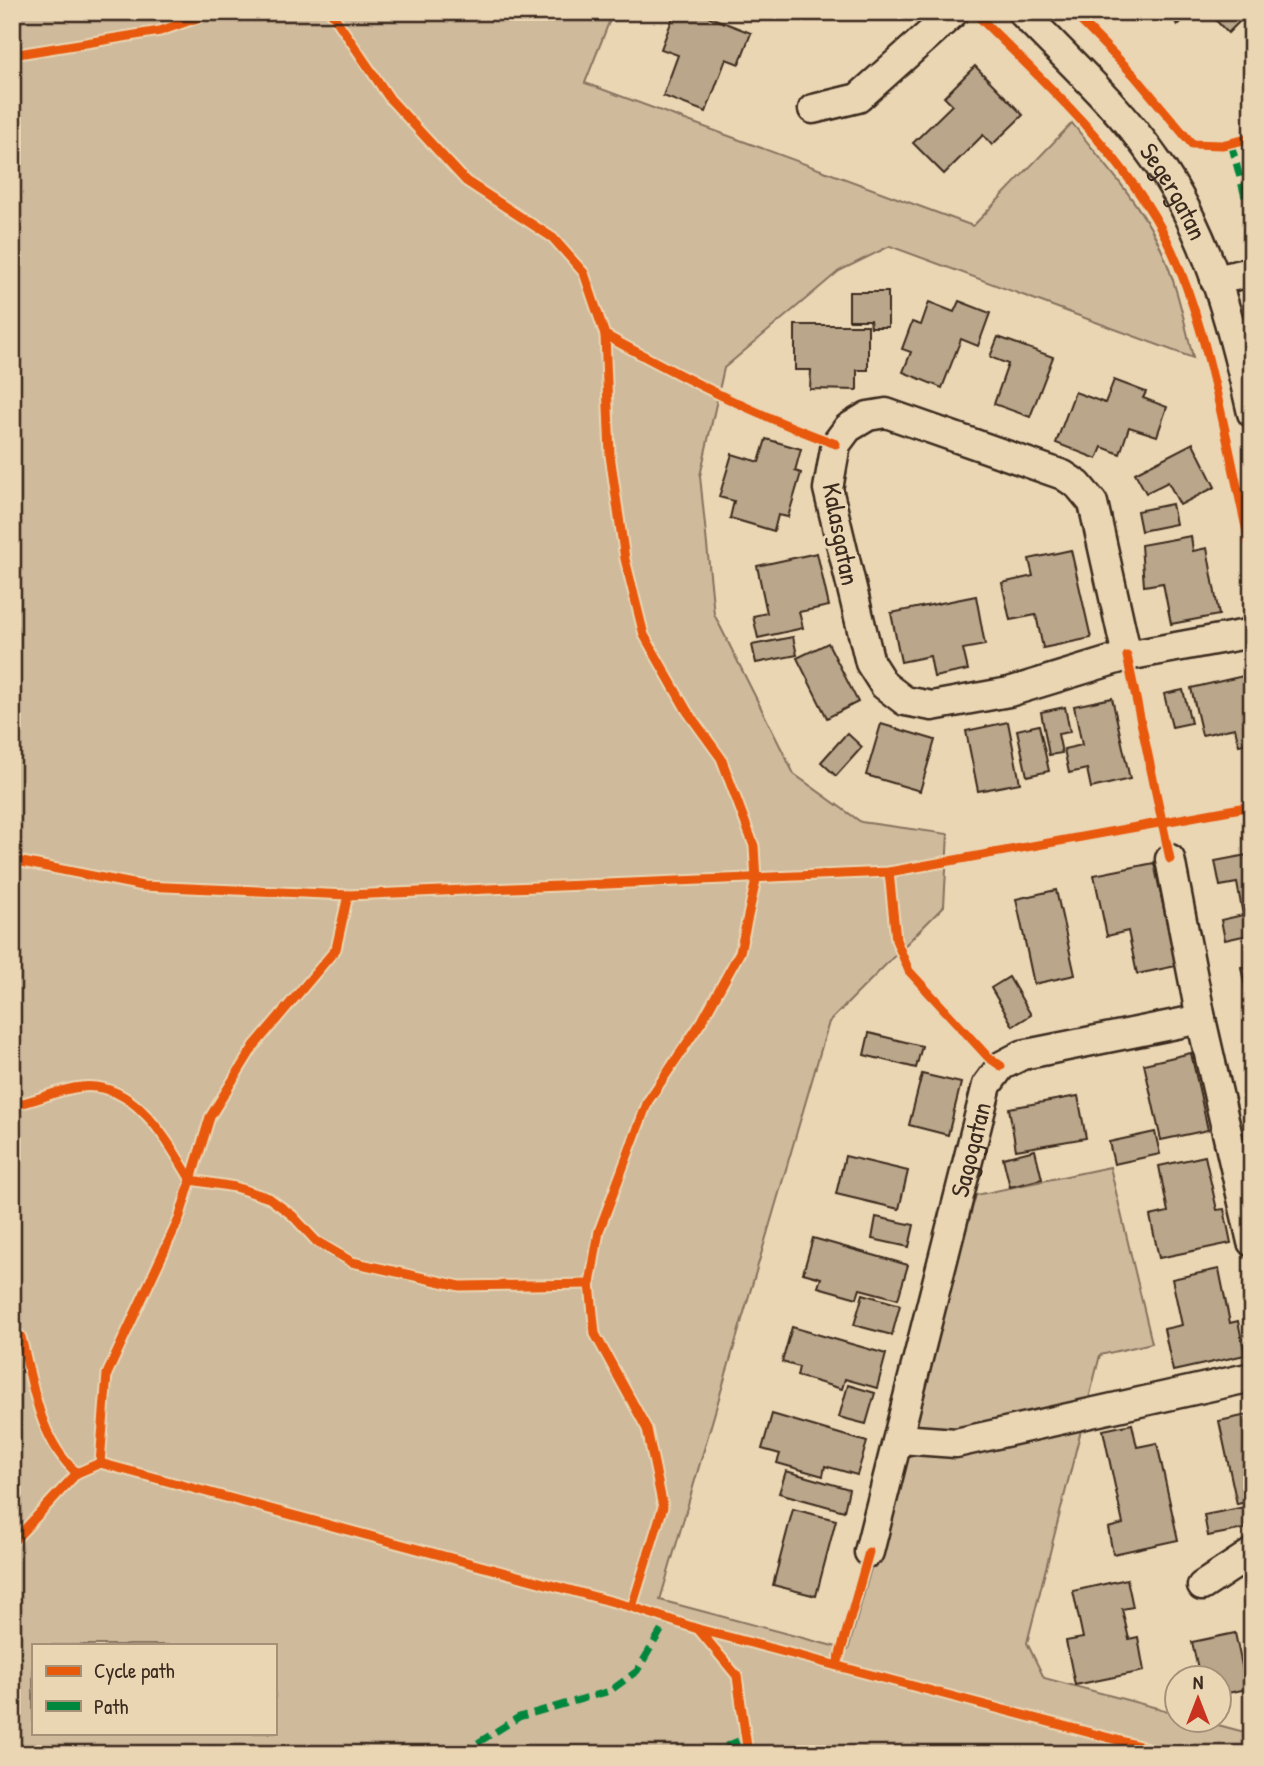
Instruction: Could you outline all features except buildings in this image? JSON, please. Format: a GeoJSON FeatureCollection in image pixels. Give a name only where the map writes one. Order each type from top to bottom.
{"type":"FeatureCollection","features":[{"type":"Feature","properties":{"kind":"street"},"geometry":{"type":"LineString","coordinates":[[813,109],[858,98],[954,12]]}},
{"type":"Feature","properties":{"kind":"street","name":"Segergatan"},"geometry":{"type":"LineString","coordinates":[[1022,12],[1100,93],[1156,159],[1193,225],[1230,318],[1252,413]]}},
{"type":"Feature","properties":{"kind":"street"},"geometry":{"type":"LineString","coordinates":[[1215,280],[1252,272]]}},
{"type":"Feature","properties":{"kind":"street","name":"Kalasgatan"},"geometry":{"type":"LineString","coordinates":[[1128,656],[1093,503],[1078,485],[1063,475],[886,413],[868,416],[848,428],[836,444],[828,489],[870,663],[884,685],[905,701],[932,706],[1009,692],[1128,656],[1252,633]]}},
{"type":"Feature","properties":{"kind":"street"},"geometry":{"type":"LineString","coordinates":[[1170,859],[1201,1019],[1252,1242]]}},
{"type":"Feature","properties":{"kind":"street","name":"Sagogatan"},"geometry":{"type":"LineString","coordinates":[[869,1552],[900,1439],[987,1085],[1001,1066],[1022,1055],[1201,1019]]}},
{"type":"Feature","properties":{"kind":"street"},"geometry":{"type":"LineString","coordinates":[[900,1439],[956,1443],[1252,1377]]}},
{"type":"Feature","properties":{"kind":"street"},"geometry":{"type":"LineString","coordinates":[[1202,1586],[1252,1553]]}},
{"type":"Feature","properties":{"kind":"shaded area"},"geometry":{"type":"Polygon","coordinates":[[[12,12],[613,12],[585,83],[973,226],[1072,123],[1129,194],[1149,224],[1163,254],[1174,283],[1193,358],[890,246],[839,271],[724,368],[700,476],[714,614],[794,774],[861,822],[948,834],[944,906],[829,1022],[660,1600],[848,1650],[976,1195],[1110,1167],[1152,1343],[1100,1355],[1027,1643],[1044,1678],[1162,1709],[1162,1734],[1232,1734],[1232,1729],[1252,1734],[1252,1754],[12,1754],[12,12]]]}},
{"type":"Feature","properties":{"kind":"marked path"},"geometry":{"type":"LineString","coordinates":[[1231,143],[1252,224]]}},
{"type":"Feature","properties":{"kind":"marked path"},"geometry":{"type":"LineString","coordinates":[[460,1754],[519,1717],[610,1691],[637,1671],[668,1619]]}},
{"type":"Feature","properties":{"kind":"marked path"},"geometry":{"type":"LineString","coordinates":[[706,1754],[746,1738]]}},
{"type":"Feature","properties":{"kind":"cycle path"},"geometry":{"type":"LineString","coordinates":[[12,55],[160,31],[214,12]]}},
{"type":"Feature","properties":{"kind":"cycle path"},"geometry":{"type":"LineString","coordinates":[[331,12],[390,99],[466,181],[553,238],[584,273],[605,335],[718,394],[836,444]]}},
{"type":"Feature","properties":{"kind":"cycle path"},"geometry":{"type":"LineString","coordinates":[[974,12],[1093,134],[1115,160],[1154,216],[1172,252],[1202,335],[1252,553]]}},
{"type":"Feature","properties":{"kind":"cycle path"},"geometry":{"type":"LineString","coordinates":[[1072,12],[1134,75],[1192,144],[1222,145],[1252,138]]}},
{"type":"Feature","properties":{"kind":"cycle path"},"geometry":{"type":"LineString","coordinates":[[605,335],[610,455],[625,559],[644,635],[687,711],[721,758],[754,846],[756,880],[740,952],[702,1021],[648,1101],[599,1231],[590,1284],[595,1334],[647,1429],[663,1507],[632,1607]]}},
{"type":"Feature","properties":{"kind":"cycle path"},"geometry":{"type":"LineString","coordinates":[[1127,656],[1170,859]]}},
{"type":"Feature","properties":{"kind":"cycle path"},"geometry":{"type":"LineString","coordinates":[[12,860],[143,886],[348,895],[889,872],[1252,806]]}},
{"type":"Feature","properties":{"kind":"cycle path"},"geometry":{"type":"LineString","coordinates":[[889,872],[896,940],[909,971],[988,1057],[1001,1066]]}},
{"type":"Feature","properties":{"kind":"cycle path"},"geometry":{"type":"LineString","coordinates":[[100,1463],[107,1374],[179,1219],[210,1117],[254,1046],[336,949],[348,895]]}},
{"type":"Feature","properties":{"kind":"cycle path"},"geometry":{"type":"LineString","coordinates":[[12,1105],[81,1087],[118,1093],[133,1103],[160,1131],[191,1180],[235,1187],[269,1198],[292,1215],[316,1241],[352,1262],[460,1286],[590,1284]]}},
{"type":"Feature","properties":{"kind":"cycle path"},"geometry":{"type":"LineString","coordinates":[[12,1327],[21,1337],[46,1428],[64,1460],[77,1473]]}},
{"type":"Feature","properties":{"kind":"cycle path"},"geometry":{"type":"LineString","coordinates":[[12,1543],[77,1473],[100,1463],[632,1607],[698,1629],[1170,1754]]}},
{"type":"Feature","properties":{"kind":"cycle path"},"geometry":{"type":"LineString","coordinates":[[837,1665],[869,1552]]}},
{"type":"Feature","properties":{"kind":"cycle path"},"geometry":{"type":"LineString","coordinates":[[698,1629],[737,1676],[748,1754]]}}]}
